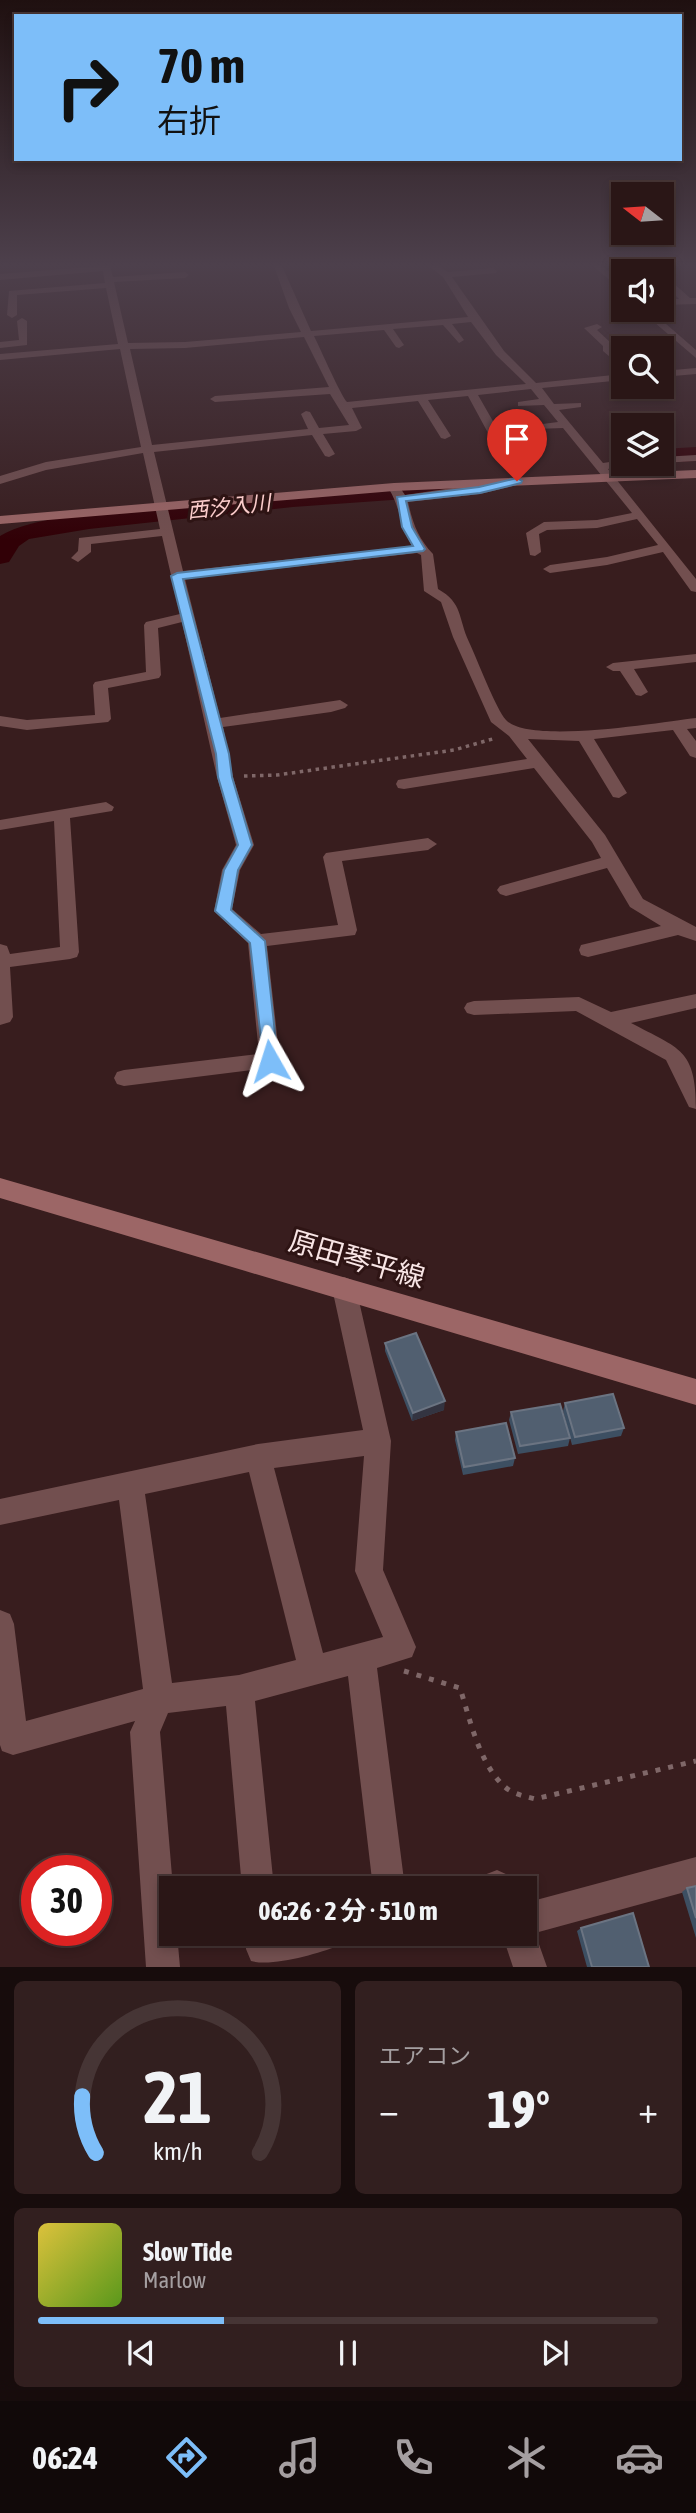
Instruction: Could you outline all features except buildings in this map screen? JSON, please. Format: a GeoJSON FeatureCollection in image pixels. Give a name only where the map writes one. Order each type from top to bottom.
{"type":"FeatureCollection","features":[{"type":"Feature","properties":{"kind":"street"},"geometry":{"type":"LineString","coordinates":[[124,1078],[270,1061],[257,941],[223,911],[231,870],[245,845],[225,777],[127,358]]}},
{"type":"Feature","properties":{"kind":"street"},"geometry":{"type":"LineString","coordinates":[[0,480],[14,474],[64,463],[149,448],[356,428],[345,405],[337,398],[319,358]]}},
{"type":"Feature","properties":{"kind":"street"},"geometry":{"type":"LineString","coordinates":[[505,358],[535,387],[666,547],[691,572],[696,588]]}},
{"type":"Feature","properties":{"kind":"street"},"geometry":{"type":"LineString","coordinates":[[674,373],[696,371]]}},
{"type":"Feature","properties":{"kind":"street"},"geometry":{"type":"LineString","coordinates":[[345,405],[611,378]]}},
{"type":"Feature","properties":{"kind":"street"},"geometry":{"type":"LineString","coordinates":[[215,400],[257,399],[335,390]]}},
{"type":"Feature","properties":{"kind":"street"},"geometry":{"type":"LineString","coordinates":[[472,393],[500,443]]}},
{"type":"Feature","properties":{"kind":"street"},"geometry":{"type":"LineString","coordinates":[[421,397],[445,436]]}},
{"type":"Feature","properties":{"kind":"street"},"geometry":{"type":"LineString","coordinates":[[522,404],[577,405]]}},
{"type":"Feature","properties":{"kind":"street"},"geometry":{"type":"LineString","coordinates":[[306,414],[313,431],[321,435],[329,454]]}},
{"type":"Feature","properties":{"kind":"street"},"geometry":{"type":"LineString","coordinates":[[269,421],[273,434]]}},
{"type":"Feature","properties":{"kind":"street"},"geometry":{"type":"LineString","coordinates":[[538,427],[565,425]]}},
{"type":"Feature","properties":{"kind":"street"},"geometry":{"type":"LineString","coordinates":[[674,459],[696,458]]}},
{"type":"Feature","properties":{"kind":"street"},"geometry":{"type":"LineString","coordinates":[[603,472],[611,468]]}},
{"type":"Feature","properties":{"kind":"street"},"geometry":{"type":"LineString","coordinates":[[0,520],[161,511],[300,497],[397,493],[603,472],[696,474]]}},
{"type":"Feature","properties":{"kind":"street"},"geometry":{"type":"LineString","coordinates":[[397,493],[407,527],[420,549],[427,554],[431,592],[447,600],[460,638],[499,722],[515,733],[599,839],[636,903],[687,931]]}},
{"type":"Feature","properties":{"kind":"street"},"geometry":{"type":"LineString","coordinates":[[535,552],[532,533],[544,526],[597,524],[639,514]]}},
{"type":"Feature","properties":{"kind":"street"},"geometry":{"type":"LineString","coordinates":[[78,558],[85,552],[84,541],[166,532]]}},
{"type":"Feature","properties":{"kind":"street"},"geometry":{"type":"LineString","coordinates":[[550,569],[607,561],[666,547]]}},
{"type":"Feature","properties":{"kind":"street"},"geometry":{"type":"LineString","coordinates":[[177,576],[420,549]]}},
{"type":"Feature","properties":{"kind":"street"},"geometry":{"type":"LineString","coordinates":[[0,721],[27,726],[103,719],[100,685],[154,675],[151,625],[188,617]]}},
{"type":"Feature","properties":{"kind":"street"},"geometry":{"type":"LineString","coordinates":[[641,692],[619,666],[696,658]]}},
{"type":"Feature","properties":{"kind":"street"},"geometry":{"type":"LineString","coordinates":[[214,722],[232,723],[340,705]]}},
{"type":"Feature","properties":{"kind":"street"},"geometry":{"type":"LineString","coordinates":[[515,733],[584,736],[696,723]]}},
{"type":"Feature","properties":{"kind":"street"},"geometry":{"type":"LineString","coordinates":[[677,725],[696,753]]}},
{"type":"Feature","properties":{"kind":"street"},"geometry":{"type":"LineString","coordinates":[[584,736],[619,793]]}},
{"type":"Feature","properties":{"kind":"street"},"geometry":{"type":"LineString","coordinates":[[405,785],[538,762]]}},
{"type":"Feature","properties":{"kind":"street"},"geometry":{"type":"LineString","coordinates":[[0,825],[62,817],[106,807]]}},
{"type":"Feature","properties":{"kind":"street"},"geometry":{"type":"LineString","coordinates":[[0,962],[70,952],[62,817]]}},
{"type":"Feature","properties":{"kind":"street"},"geometry":{"type":"LineString","coordinates":[[257,941],[348,930],[332,857],[428,844]]}},
{"type":"Feature","properties":{"kind":"street"},"geometry":{"type":"LineString","coordinates":[[506,890],[612,861]]}},
{"type":"Feature","properties":{"kind":"street"},"geometry":{"type":"LineString","coordinates":[[588,950],[687,931]]}},
{"type":"Feature","properties":{"kind":"street"},"geometry":{"type":"LineString","coordinates":[[0,951],[0,1018]]}},
{"type":"Feature","properties":{"kind":"street"},"geometry":{"type":"LineString","coordinates":[[610,1020],[696,1001]]}},
{"type":"Feature","properties":{"kind":"street"},"geometry":{"type":"LineString","coordinates":[[474,1008],[579,1004],[674,1055],[696,1101]]}},
{"type":"Feature","properties":{"kind":"street","name":"原田琴平線"},"geometry":{"type":"LineString","coordinates":[[0,1188],[696,1392]]}},
{"type":"Feature","properties":{"kind":"street"},"geometry":{"type":"LineString","coordinates":[[0,1624],[6,1741],[159,1699],[239,1690],[402,1647],[369,1571],[378,1441],[344,1288]]}},
{"type":"Feature","properties":{"kind":"street"},"geometry":{"type":"LineString","coordinates":[[0,1512],[258,1457],[378,1441]]}},
{"type":"Feature","properties":{"kind":"street"},"geometry":{"type":"LineString","coordinates":[[258,1457],[313,1671]]}},
{"type":"Feature","properties":{"kind":"street"},"geometry":{"type":"LineString","coordinates":[[130,1485],[159,1699],[145,1732],[163,1967]]}},
{"type":"Feature","properties":{"kind":"street"},"geometry":{"type":"LineString","coordinates":[[361,1658],[387,1876]]}},
{"type":"Feature","properties":{"kind":"street"},"geometry":{"type":"LineString","coordinates":[[239,1690],[257,1876]]}},
{"type":"Feature","properties":{"kind":"street"},"geometry":{"type":"LineString","coordinates":[[537,1916],[696,1873]]}},
{"type":"Feature","properties":{"kind":"street"},"geometry":{"type":"LineString","coordinates":[[523,1946],[530,1967]]}},
{"type":"Feature","properties":{"kind":"path"},"geometry":{"type":"LineString","coordinates":[[225,777],[278,775],[454,750],[515,733]]}},
{"type":"Feature","properties":{"kind":"path"},"geometry":{"type":"LineString","coordinates":[[361,1658],[460,1688],[480,1745],[502,1785],[519,1796],[535,1799],[696,1761]]}},
{"type":"Feature","properties":{"kind":"waterway","name":"西汐入川"},"geometry":{"type":"LineString","coordinates":[[674,455],[696,454]]}},
{"type":"Feature","properties":{"kind":"waterway","name":"西汐入川"},"geometry":{"type":"LineString","coordinates":[[0,556],[9,541],[22,533],[89,522],[293,500],[468,489]]}},
{"type":"Feature","properties":{"kind":"route"},"geometry":{"type":"LineString","coordinates":[[270,1061],[257,941],[223,911],[231,870],[245,845],[225,777],[222,754],[177,576],[420,549],[407,527],[401,499],[480,490],[517,481]]}}]}
